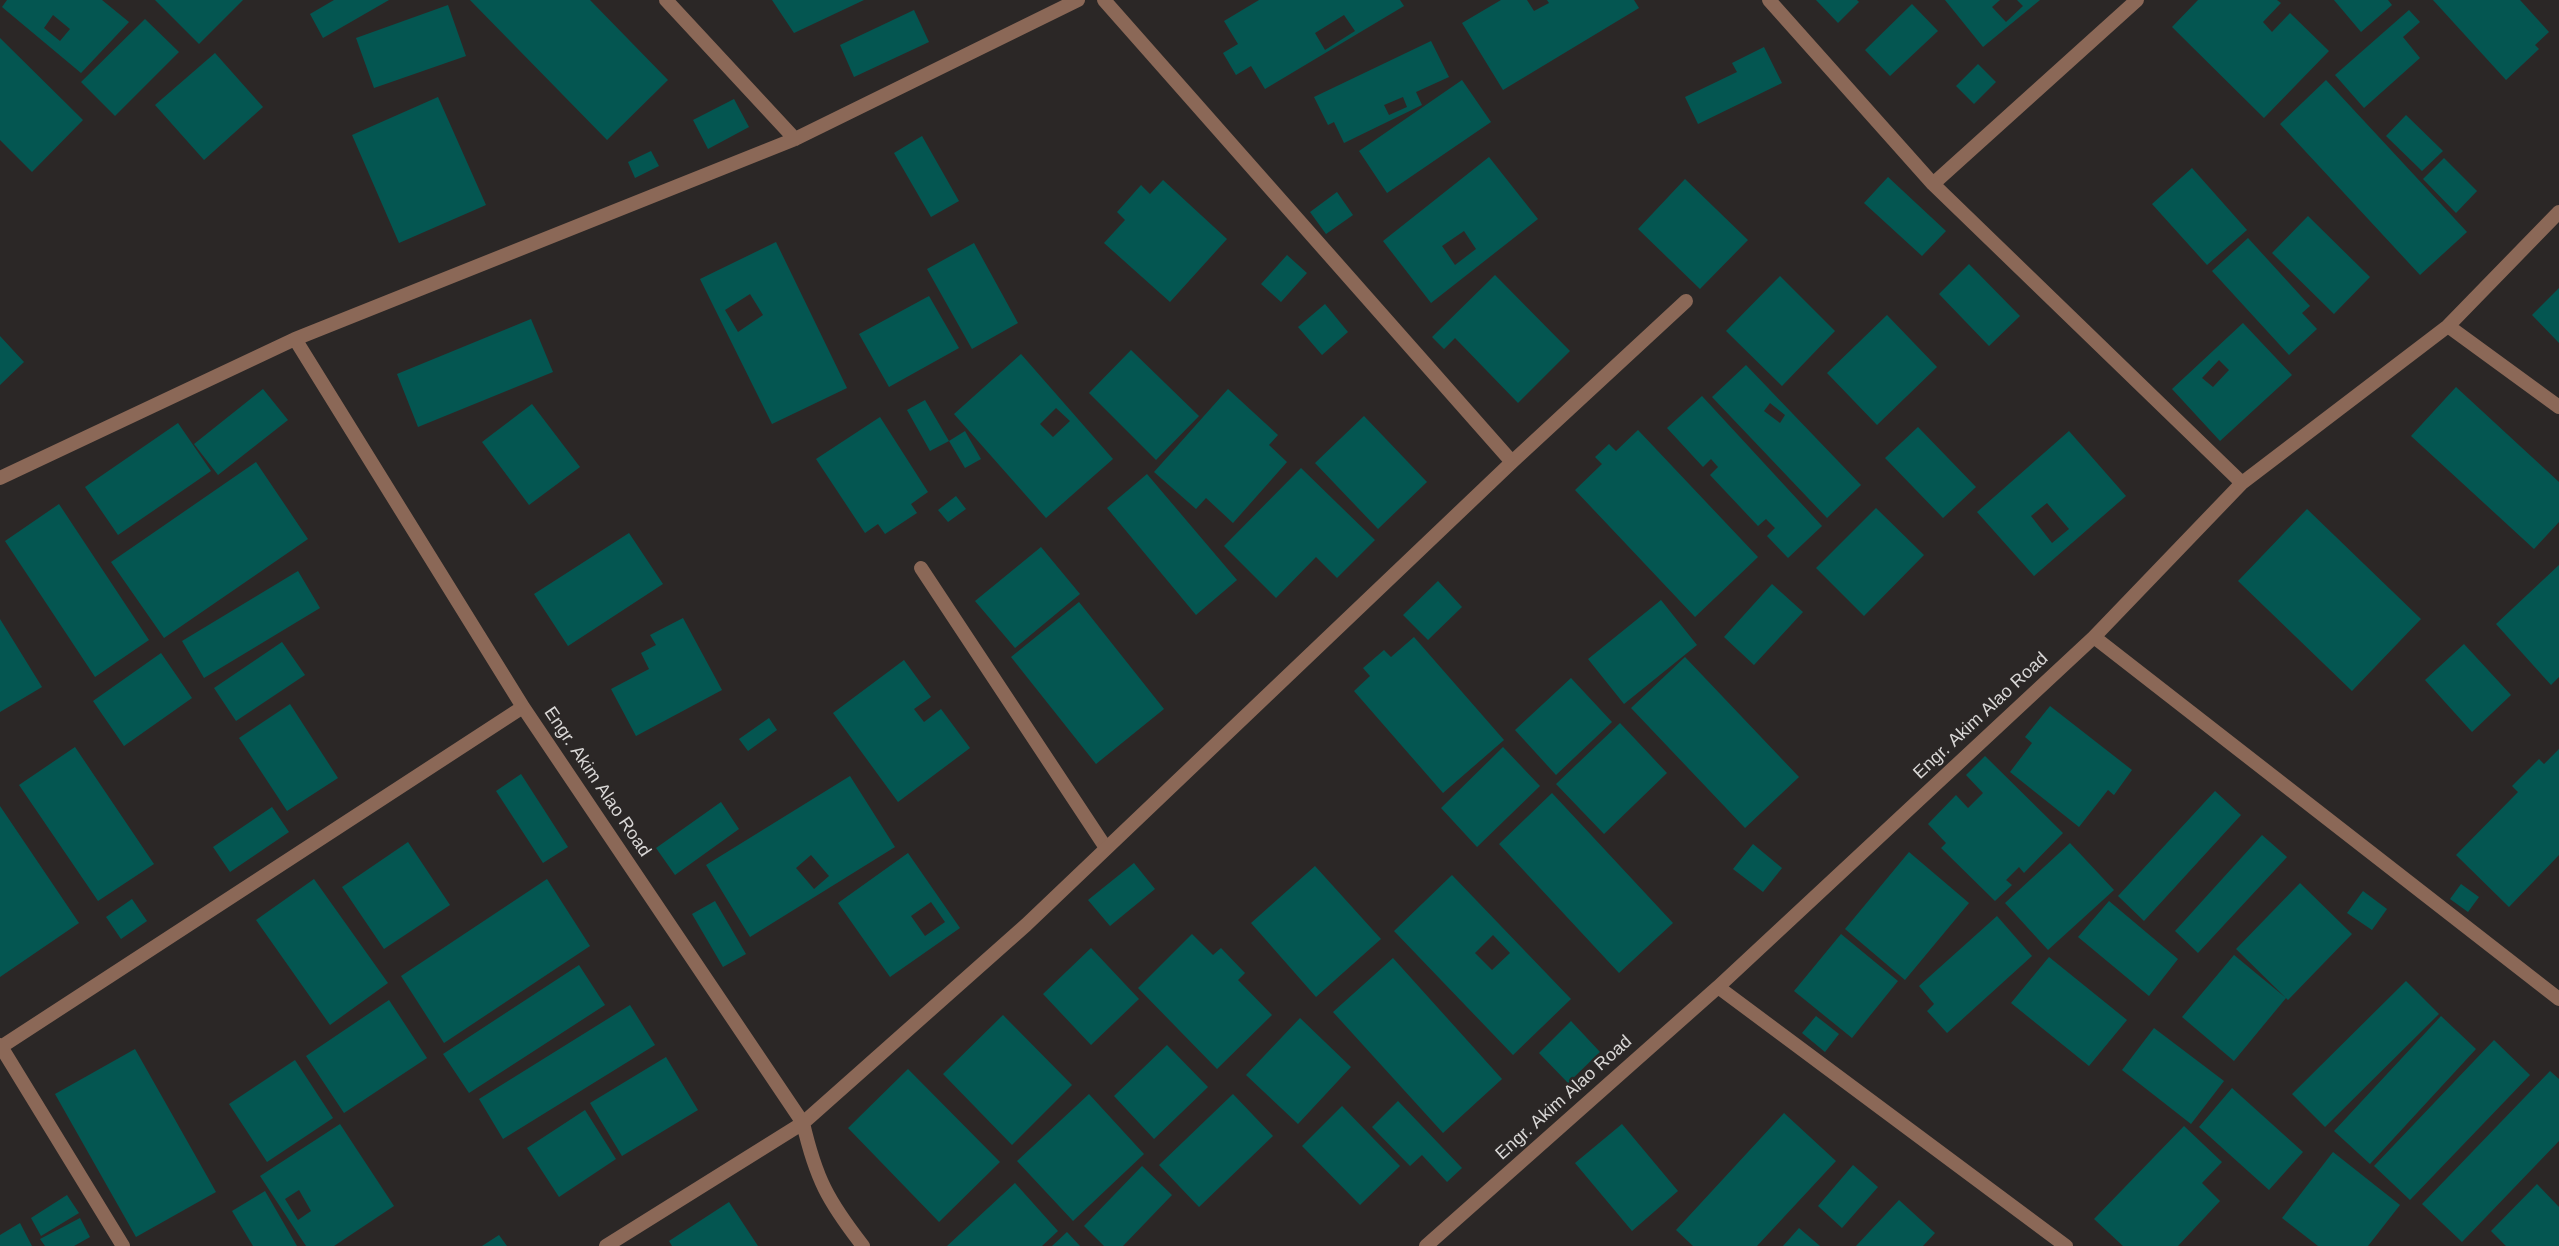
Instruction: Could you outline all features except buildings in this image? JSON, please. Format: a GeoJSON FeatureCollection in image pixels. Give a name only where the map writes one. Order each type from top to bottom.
{"type":"FeatureCollection","features":[{"type":"Feature","properties":{"kind":"street"},"geometry":{"type":"LineString","coordinates":[[666,0],[795,139]]}},
{"type":"Feature","properties":{"kind":"street"},"geometry":{"type":"LineString","coordinates":[[0,478],[295,339],[795,139],[1078,0]]}},
{"type":"Feature","properties":{"kind":"street"},"geometry":{"type":"LineString","coordinates":[[1104,0],[1512,462]]}},
{"type":"Feature","properties":{"kind":"street"},"geometry":{"type":"LineString","coordinates":[[1769,0],[1933,184],[2242,483]]}},
{"type":"Feature","properties":{"kind":"street"},"geometry":{"type":"LineString","coordinates":[[1933,184],[2137,0]]}},
{"type":"Feature","properties":{"kind":"street","name":"Engr. Akim Alao Road"},"geometry":{"type":"LineString","coordinates":[[1426,1246],[1718,987],[2094,638],[2242,483],[2448,326],[2559,212]]}},
{"type":"Feature","properties":{"kind":"street"},"geometry":{"type":"LineString","coordinates":[[606,1246],[803,1123],[1026,925],[1512,462],[1686,301]]}},
{"type":"Feature","properties":{"kind":"street"},"geometry":{"type":"LineString","coordinates":[[2448,326],[2559,407]]}},
{"type":"Feature","properties":{"kind":"street","name":"Engr. Akim Alao Road"},"geometry":{"type":"LineString","coordinates":[[295,339],[523,706],[803,1123],[814,1170],[831,1204],[863,1246]]}},
{"type":"Feature","properties":{"kind":"street"},"geometry":{"type":"LineString","coordinates":[[921,568],[1106,848]]}},
{"type":"Feature","properties":{"kind":"street"},"geometry":{"type":"LineString","coordinates":[[2094,638],[2559,999]]}},
{"type":"Feature","properties":{"kind":"street"},"geometry":{"type":"LineString","coordinates":[[123,1246],[1,1046],[523,706]]}},
{"type":"Feature","properties":{"kind":"street"},"geometry":{"type":"LineString","coordinates":[[1718,987],[2066,1246]]}}]}
